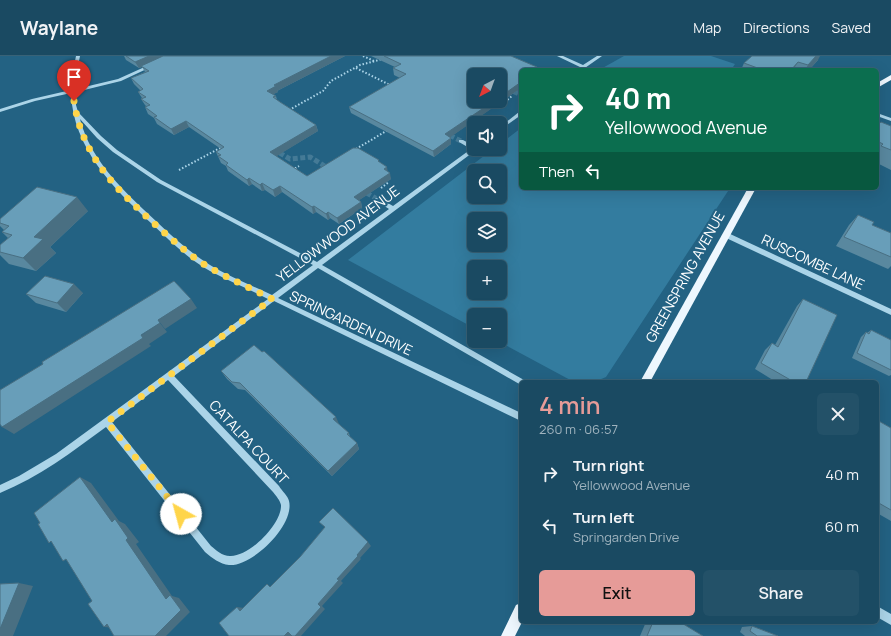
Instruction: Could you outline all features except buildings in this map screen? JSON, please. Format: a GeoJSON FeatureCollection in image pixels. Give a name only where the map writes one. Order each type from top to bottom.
{"type":"FeatureCollection","features":[{"type":"Feature","properties":{"kind":"main road"},"geometry":{"type":"LineString","coordinates":[[879,85],[891,76]]}},
{"type":"Feature","properties":{"kind":"main road","name":"GREENSPRING AVENUE"},"geometry":{"type":"LineString","coordinates":[[646,380],[751,190]]}},
{"type":"Feature","properties":{"kind":"main road"},"geometry":{"type":"LineString","coordinates":[[508,636],[519,614]]}},
{"type":"Feature","properties":{"kind":"street","name":"SPRINGARDEN DRIVE"},"geometry":{"type":"LineString","coordinates":[[78,56],[73,71],[72,90],[75,111],[85,141],[95,161],[126,198],[194,257],[212,269],[272,299],[519,416]]}},
{"type":"Feature","properties":{"kind":"street"},"geometry":{"type":"LineString","coordinates":[[559,56],[584,66]]}},
{"type":"Feature","properties":{"kind":"street"},"geometry":{"type":"LineString","coordinates":[[582,68],[600,56]]}},
{"type":"Feature","properties":{"kind":"street"},"geometry":{"type":"LineString","coordinates":[[0,111],[72,90],[119,80],[158,63]]}},
{"type":"Feature","properties":{"kind":"street","name":"SPRINGARDEN DRIVE"},"geometry":{"type":"LineString","coordinates":[[75,111],[99,137],[115,151],[159,181],[317,265],[519,381]]}},
{"type":"Feature","properties":{"kind":"street"},"geometry":{"type":"LineString","coordinates":[[507,124],[519,115]]}},
{"type":"Feature","properties":{"kind":"street"},"geometry":{"type":"LineString","coordinates":[[879,115],[891,120]]}},
{"type":"Feature","properties":{"kind":"street"},"geometry":{"type":"LineString","coordinates":[[461,141],[467,144]]}},
{"type":"Feature","properties":{"kind":"street","name":"YELLOWWOOD AVENUE"},"geometry":{"type":"LineString","coordinates":[[0,489],[22,479],[60,457],[467,153]]}},
{"type":"Feature","properties":{"kind":"street"},"geometry":{"type":"LineString","coordinates":[[377,199],[393,209]]}},
{"type":"Feature","properties":{"kind":"street","name":"RUSCOMBE LANE"},"geometry":{"type":"LineString","coordinates":[[726,235],[891,312]]}},
{"type":"Feature","properties":{"kind":"street","name":"CATALPA COURT"},"geometry":{"type":"LineString","coordinates":[[107,422],[208,549],[220,558],[231,561],[250,554],[276,530],[283,517],[285,502],[276,489],[169,376]]}},
{"type":"Feature","properties":{"kind":"street"},"geometry":{"type":"LineString","coordinates":[[879,612],[891,620]]}},
{"type":"Feature","properties":{"kind":"path"},"geometry":{"type":"LineString","coordinates":[[363,56],[374,62]]}},
{"type":"Feature","properties":{"kind":"path"},"geometry":{"type":"LineString","coordinates":[[288,110],[323,91],[331,81],[355,68],[387,56]]}},
{"type":"Feature","properties":{"kind":"path"},"geometry":{"type":"LineString","coordinates":[[355,68],[396,88]]}},
{"type":"Feature","properties":{"kind":"path"},"geometry":{"type":"LineString","coordinates":[[507,100],[512,96]]}},
{"type":"Feature","properties":{"kind":"path"},"geometry":{"type":"LineString","coordinates":[[355,150],[391,128]]}},
{"type":"Feature","properties":{"kind":"path"},"geometry":{"type":"LineString","coordinates":[[178,170],[227,144]]}},
{"type":"Feature","properties":{"kind":"path"},"geometry":{"type":"LineString","coordinates":[[288,173],[299,166]]}},
{"type":"Feature","properties":{"kind":"shaded area"},"geometry":{"type":"Polygon","coordinates":[[[624,56],[711,56],[735,64],[732,68],[603,68],[624,56]]]}},
{"type":"Feature","properties":{"kind":"shaded area"},"geometry":{"type":"Polygon","coordinates":[[[519,130],[519,190],[729,190],[606,377],[599,380],[570,380],[507,346],[507,308],[467,308],[467,324],[348,260],[467,169],[467,204],[507,204],[507,164],[473,164],[484,156],[507,156],[507,139],[519,130]]]}},
{"type":"Feature","properties":{"kind":"tunnel"},"geometry":{"type":"LineString","coordinates":[[507,88],[519,94]]}},
{"type":"Feature","properties":{"kind":"tunnel"},"geometry":{"type":"LineString","coordinates":[[443,132],[461,141]]}},
{"type":"Feature","properties":{"kind":"tunnel"},"geometry":{"type":"LineString","coordinates":[[273,149],[290,159],[310,157],[331,170]]}},
{"type":"Feature","properties":{"kind":"tunnel"},"geometry":{"type":"LineString","coordinates":[[360,189],[377,199]]}},
{"type":"Feature","properties":{"kind":"route"},"geometry":{"type":"LineString","coordinates":[[74,101],[75,111],[85,141],[95,161],[109,180],[126,198],[178,245],[194,257],[212,269],[272,299],[107,422],[181,514]]}}]}
